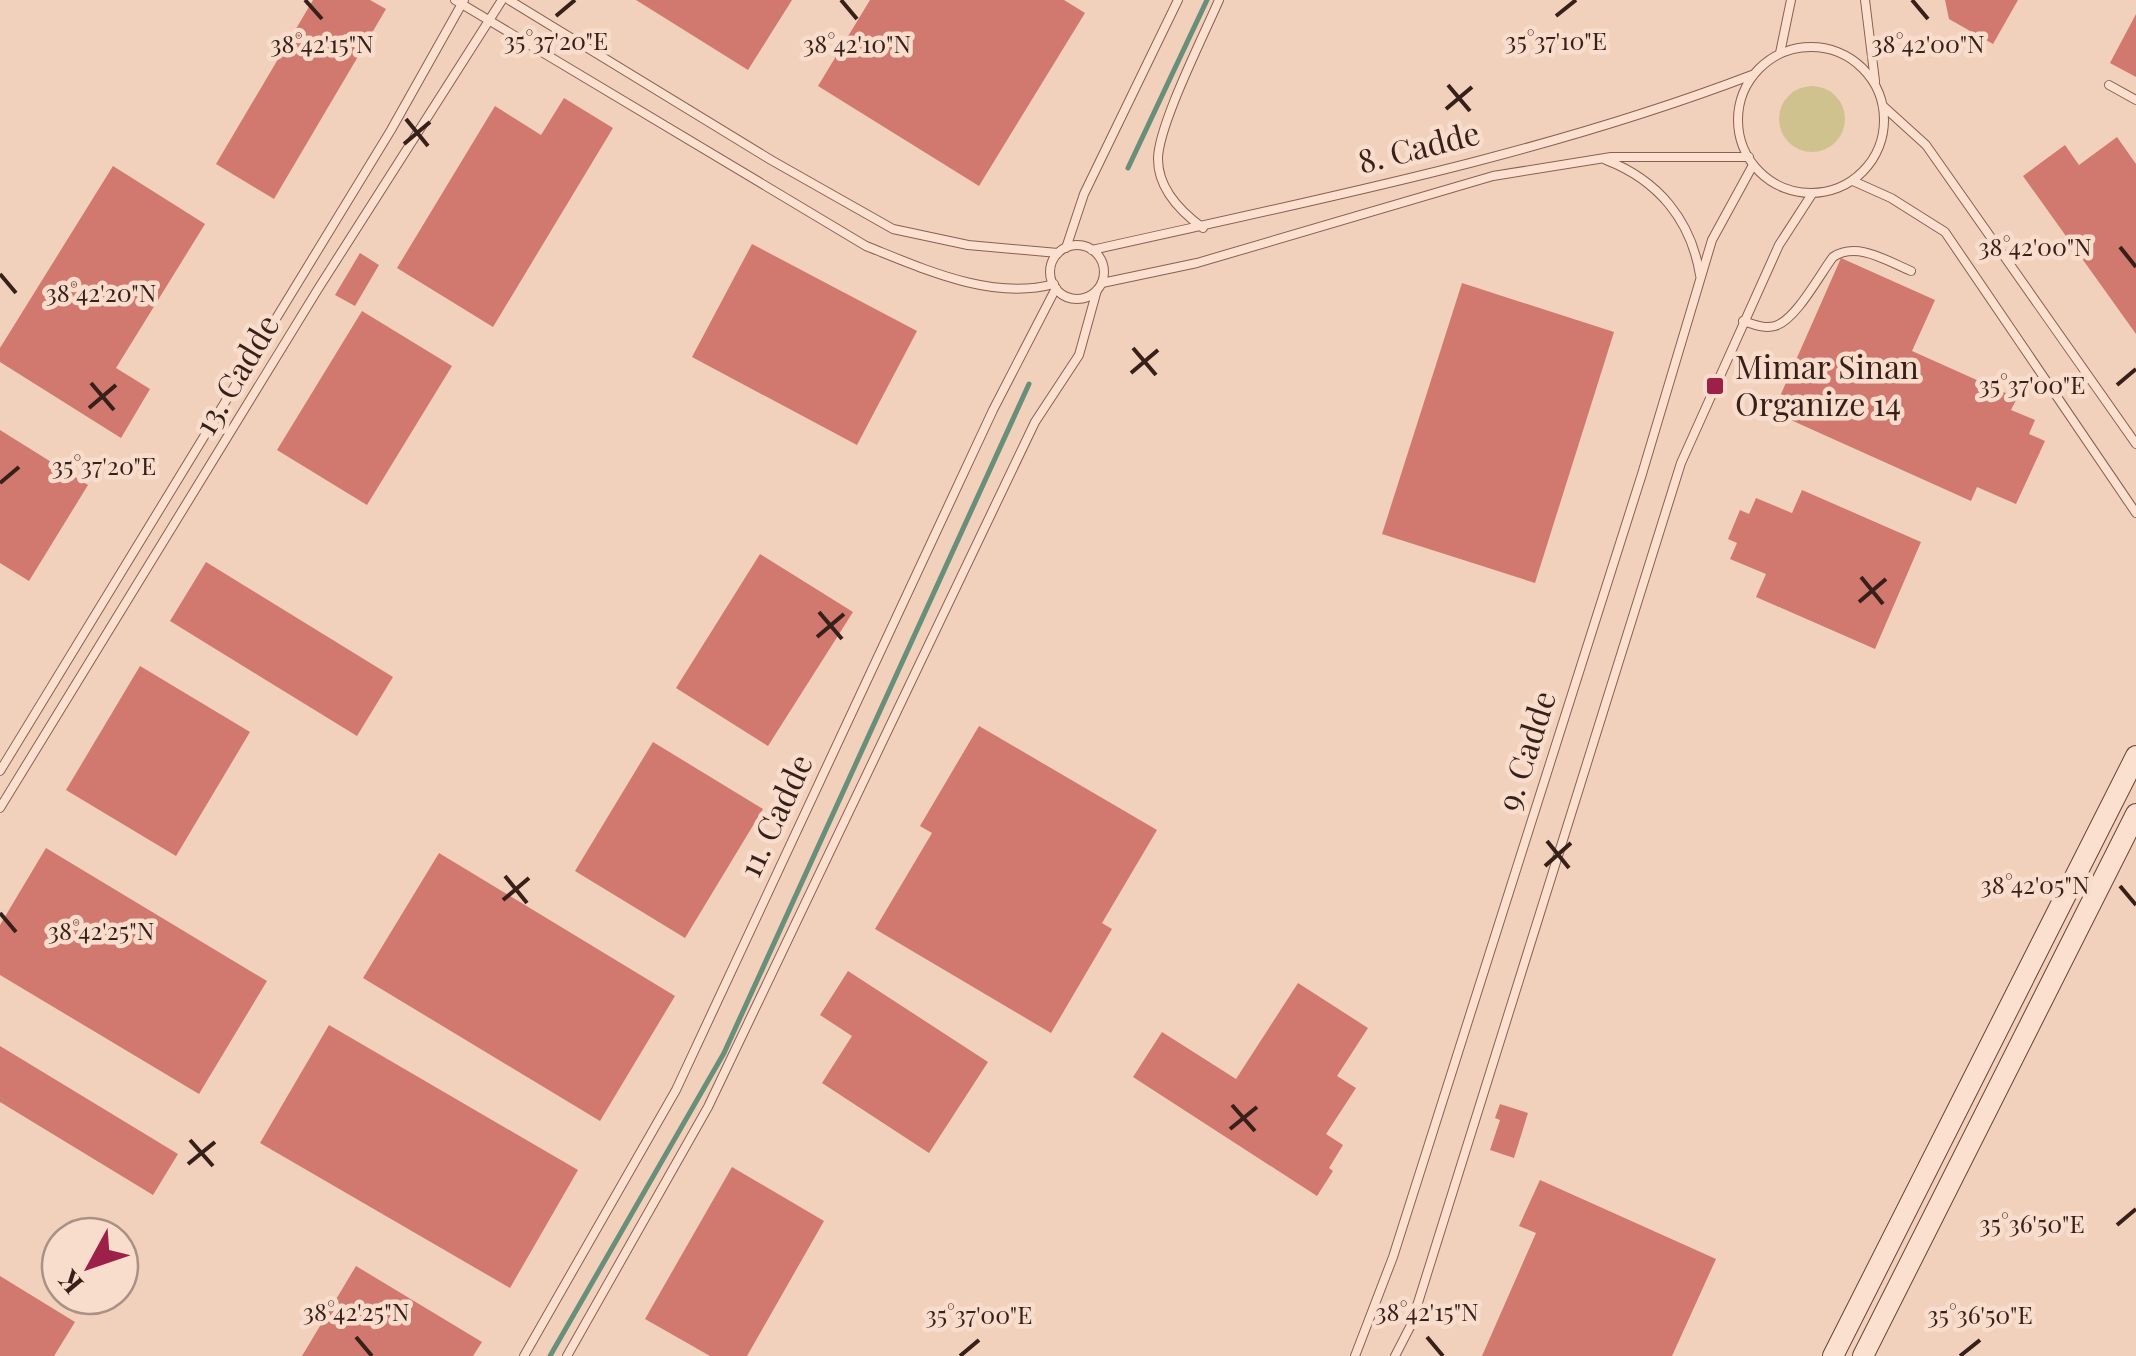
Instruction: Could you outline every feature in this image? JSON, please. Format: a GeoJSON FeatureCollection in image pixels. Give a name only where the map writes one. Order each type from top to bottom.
{"type":"FeatureCollection","features":[{"type":"Feature","properties":{"kind":"street"},"geometry":{"type":"LineString","coordinates":[[1834,1356],[2136,756]]}},
{"type":"Feature","properties":{"kind":"street"},"geometry":{"type":"LineString","coordinates":[[1862,1356],[2136,814]]}},
{"type":"Feature","properties":{"kind":"lane","name":"13. Cadde"},"geometry":{"type":"LineString","coordinates":[[0,808],[401,155],[502,0]]}},
{"type":"Feature","properties":{"kind":"lane"},"geometry":{"type":"LineString","coordinates":[[510,0],[893,230],[968,245],[1062,250],[1074,245],[1092,250],[1103,264],[1099,287],[1080,298],[1071,298],[1055,286],[1050,270],[1062,250],[1084,194],[1178,0]]}},
{"type":"Feature","properties":{"kind":"lane"},"geometry":{"type":"LineString","coordinates":[[1203,228],[1170,195],[1158,158],[1162,134],[1219,0]]}},
{"type":"Feature","properties":{"kind":"lane"},"geometry":{"type":"LineString","coordinates":[[1780,53],[1791,0]]}},
{"type":"Feature","properties":{"kind":"lane"},"geometry":{"type":"LineString","coordinates":[[1865,0],[1884,128],[1879,148],[1868,166],[1853,181],[1812,194],[1778,186],[1751,161],[1741,144],[1741,96],[1752,75],[1780,53],[1824,47],[1854,61],[1876,85]]}},
{"type":"Feature","properties":{"kind":"lane","name":"13. Cadde"},"geometry":{"type":"LineString","coordinates":[[0,771],[391,130],[460,1]]}},
{"type":"Feature","properties":{"kind":"lane"},"geometry":{"type":"LineString","coordinates":[[460,1],[866,246],[933,272],[973,282],[1029,291],[1055,286]]}},
{"type":"Feature","properties":{"kind":"lane","name":"8. Cadde"},"geometry":{"type":"LineString","coordinates":[[1092,250],[1203,228],[1554,141],[1688,100],[1752,75]]}},
{"type":"Feature","properties":{"kind":"lane"},"geometry":{"type":"LineString","coordinates":[[2108,85],[2136,100]]}},
{"type":"Feature","properties":{"kind":"lane"},"geometry":{"type":"LineString","coordinates":[[1883,106],[1926,145],[2136,444]]}},
{"type":"Feature","properties":{"kind":"lane"},"geometry":{"type":"LineString","coordinates":[[1602,159],[1636,174],[1665,198],[1686,228],[1700,278]]}},
{"type":"Feature","properties":{"kind":"lane","name":"8. Cadde"},"geometry":{"type":"LineString","coordinates":[[1099,287],[1198,264],[1494,176],[1602,159],[1751,161]]}},
{"type":"Feature","properties":{"kind":"lane","name":"9. Cadde"},"geometry":{"type":"LineString","coordinates":[[1355,1356],[1393,1257],[1642,474],[1712,240],[1751,161]]}},
{"type":"Feature","properties":{"kind":"lane"},"geometry":{"type":"LineString","coordinates":[[1853,181],[1891,198],[1945,232],[2136,513]]}},
{"type":"Feature","properties":{"kind":"lane","name":"9. Cadde"},"geometry":{"type":"LineString","coordinates":[[1396,1356],[1411,1325],[1681,463],[1779,245],[1812,194]]}},
{"type":"Feature","properties":{"kind":"lane"},"geometry":{"type":"LineString","coordinates":[[1743,321],[1764,327],[1779,326],[1790,317],[1833,257],[1843,250],[1858,250],[1911,271]]}},
{"type":"Feature","properties":{"kind":"lane","name":"11. Cadde"},"geometry":{"type":"LineString","coordinates":[[524,1356],[676,1090],[1055,286]]}},
{"type":"Feature","properties":{"kind":"lane","name":"11. Cadde"},"geometry":{"type":"LineString","coordinates":[[567,1356],[708,1107],[1035,422],[1079,355],[1099,287]]}},
{"type":"Feature","properties":{"kind":"shaded area"},"geometry":{"type":"Polygon","coordinates":[[[1812,86],[1835,96],[1845,119],[1835,142],[1812,152],[1789,142],[1779,119],[1789,96],[1812,86]]]}},
{"type":"Feature","properties":{"kind":"building"},"geometry":{"type":"Polygon","coordinates":[[[313,0],[370,0],[386,9],[274,199],[216,164],[313,0]]]}},
{"type":"Feature","properties":{"kind":"building"},"geometry":{"type":"Polygon","coordinates":[[[636,0],[792,0],[748,70],[636,0]]]}},
{"type":"Feature","properties":{"kind":"building"},"geometry":{"type":"Polygon","coordinates":[[[870,0],[1064,0],[1085,13],[979,186],[818,86],[870,0]]]}},
{"type":"Feature","properties":{"kind":"building"},"geometry":{"type":"Polygon","coordinates":[[[1945,0],[2018,0],[1993,44],[1949,19],[1945,0]]]}},
{"type":"Feature","properties":{"kind":"building"},"geometry":{"type":"Polygon","coordinates":[[[2136,14],[2136,77],[2110,63],[2136,14]]]}},
{"type":"Feature","properties":{"kind":"building"},"geometry":{"type":"Polygon","coordinates":[[[564,98],[613,128],[493,327],[397,268],[495,106],[541,135],[564,98]]]}},
{"type":"Feature","properties":{"kind":"building"},"geometry":{"type":"Polygon","coordinates":[[[2117,137],[2136,164],[2136,334],[2023,176],[2065,145],[2079,165],[2117,137]]]}},
{"type":"Feature","properties":{"kind":"building"},"geometry":{"type":"Polygon","coordinates":[[[113,166],[205,224],[116,368],[150,389],[121,438],[0,362],[0,348],[113,166]]]}},
{"type":"Feature","properties":{"kind":"building"},"geometry":{"type":"Polygon","coordinates":[[[752,244],[917,331],[857,445],[692,357],[752,244]]]}},
{"type":"Feature","properties":{"kind":"building"},"geometry":{"type":"Polygon","coordinates":[[[360,253],[379,265],[355,306],[335,295],[360,253]]]}},
{"type":"Feature","properties":{"kind":"building"},"geometry":{"type":"Polygon","coordinates":[[[1841,258],[1935,300],[1912,351],[2017,398],[2011,410],[2035,420],[2029,434],[2045,441],[2016,504],[1977,487],[1971,501],[1773,412],[1841,258]]]}},
{"type":"Feature","properties":{"kind":"building"},"geometry":{"type":"Polygon","coordinates":[[[1462,283],[1614,332],[1535,583],[1382,534],[1462,283]]]}},
{"type":"Feature","properties":{"kind":"building"},"geometry":{"type":"Polygon","coordinates":[[[362,311],[452,366],[367,505],[277,450],[362,311]]]}},
{"type":"Feature","properties":{"kind":"building"},"geometry":{"type":"Polygon","coordinates":[[[0,430],[88,485],[29,581],[0,563],[0,430]]]}},
{"type":"Feature","properties":{"kind":"building"},"geometry":{"type":"Polygon","coordinates":[[[1802,490],[1921,542],[1875,649],[1756,597],[1766,574],[1730,559],[1737,543],[1728,539],[1740,510],[1749,514],[1756,498],[1792,513],[1802,490]]]}},
{"type":"Feature","properties":{"kind":"building"},"geometry":{"type":"Polygon","coordinates":[[[760,554],[853,612],[768,746],[676,688],[760,554]]]}},
{"type":"Feature","properties":{"kind":"building"},"geometry":{"type":"Polygon","coordinates":[[[206,562],[393,677],[357,736],[170,621],[206,562]]]}},
{"type":"Feature","properties":{"kind":"building"},"geometry":{"type":"Polygon","coordinates":[[[140,666],[250,732],[176,856],[66,790],[140,666]]]}},
{"type":"Feature","properties":{"kind":"building"},"geometry":{"type":"Polygon","coordinates":[[[979,726],[1157,830],[1102,923],[1112,929],[1051,1033],[875,929],[932,833],[920,826],[979,726]]]}},
{"type":"Feature","properties":{"kind":"building"},"geometry":{"type":"Polygon","coordinates":[[[653,742],[763,809],[685,938],[575,871],[653,742]]]}},
{"type":"Feature","properties":{"kind":"building"},"geometry":{"type":"Polygon","coordinates":[[[46,848],[267,981],[199,1094],[0,975],[0,925],[46,848]]]}},
{"type":"Feature","properties":{"kind":"building"},"geometry":{"type":"Polygon","coordinates":[[[439,853],[675,996],[600,1121],[363,978],[439,853]]]}},
{"type":"Feature","properties":{"kind":"building"},"geometry":{"type":"Polygon","coordinates":[[[848,971],[988,1062],[929,1153],[822,1083],[852,1036],[820,1015],[848,971]]]}},
{"type":"Feature","properties":{"kind":"building"},"geometry":{"type":"Polygon","coordinates":[[[1298,983],[1368,1028],[1337,1076],[1356,1088],[1326,1134],[1343,1145],[1317,1196],[1133,1077],[1162,1032],[1236,1079],[1298,983]]]}},
{"type":"Feature","properties":{"kind":"building"},"geometry":{"type":"Polygon","coordinates":[[[329,1025],[578,1170],[510,1288],[260,1143],[329,1025]]]}},
{"type":"Feature","properties":{"kind":"building"},"geometry":{"type":"Polygon","coordinates":[[[0,1046],[178,1154],[153,1195],[0,1102],[0,1046]]]}},
{"type":"Feature","properties":{"kind":"building"},"geometry":{"type":"Polygon","coordinates":[[[1500,1104],[1528,1113],[1514,1158],[1490,1150],[1500,1120],[1495,1118],[1500,1104]]]}},
{"type":"Feature","properties":{"kind":"building"},"geometry":{"type":"Polygon","coordinates":[[[732,1167],[824,1221],[747,1356],[710,1356],[645,1319],[732,1167]]]}},
{"type":"Feature","properties":{"kind":"building"},"geometry":{"type":"Polygon","coordinates":[[[1540,1180],[1716,1259],[1672,1356],[1482,1356],[1536,1233],[1519,1226],[1540,1180]]]}},
{"type":"Feature","properties":{"kind":"building"},"geometry":{"type":"Polygon","coordinates":[[[356,1266],[482,1342],[473,1356],[302,1356],[356,1266]]]}},
{"type":"Feature","properties":{"kind":"building"},"geometry":{"type":"Polygon","coordinates":[[[0,1276],[40,1301],[40,1316],[65,1316],[75,1322],[54,1356],[0,1356],[0,1276]]]}},
{"type":"Feature","properties":{"kind":"waterway"},"geometry":{"type":"LineString","coordinates":[[1128,168],[1207,0]]}},
{"type":"Feature","properties":{"kind":"waterway"},"geometry":{"type":"LineString","coordinates":[[550,1356],[724,1053],[1029,384]]}},
{"type":"Feature","properties":{"kind":"place","name":"Mimar Sinan Organize 14"},"geometry":{"type":"Point","coordinates":[1715,386]}}]}
